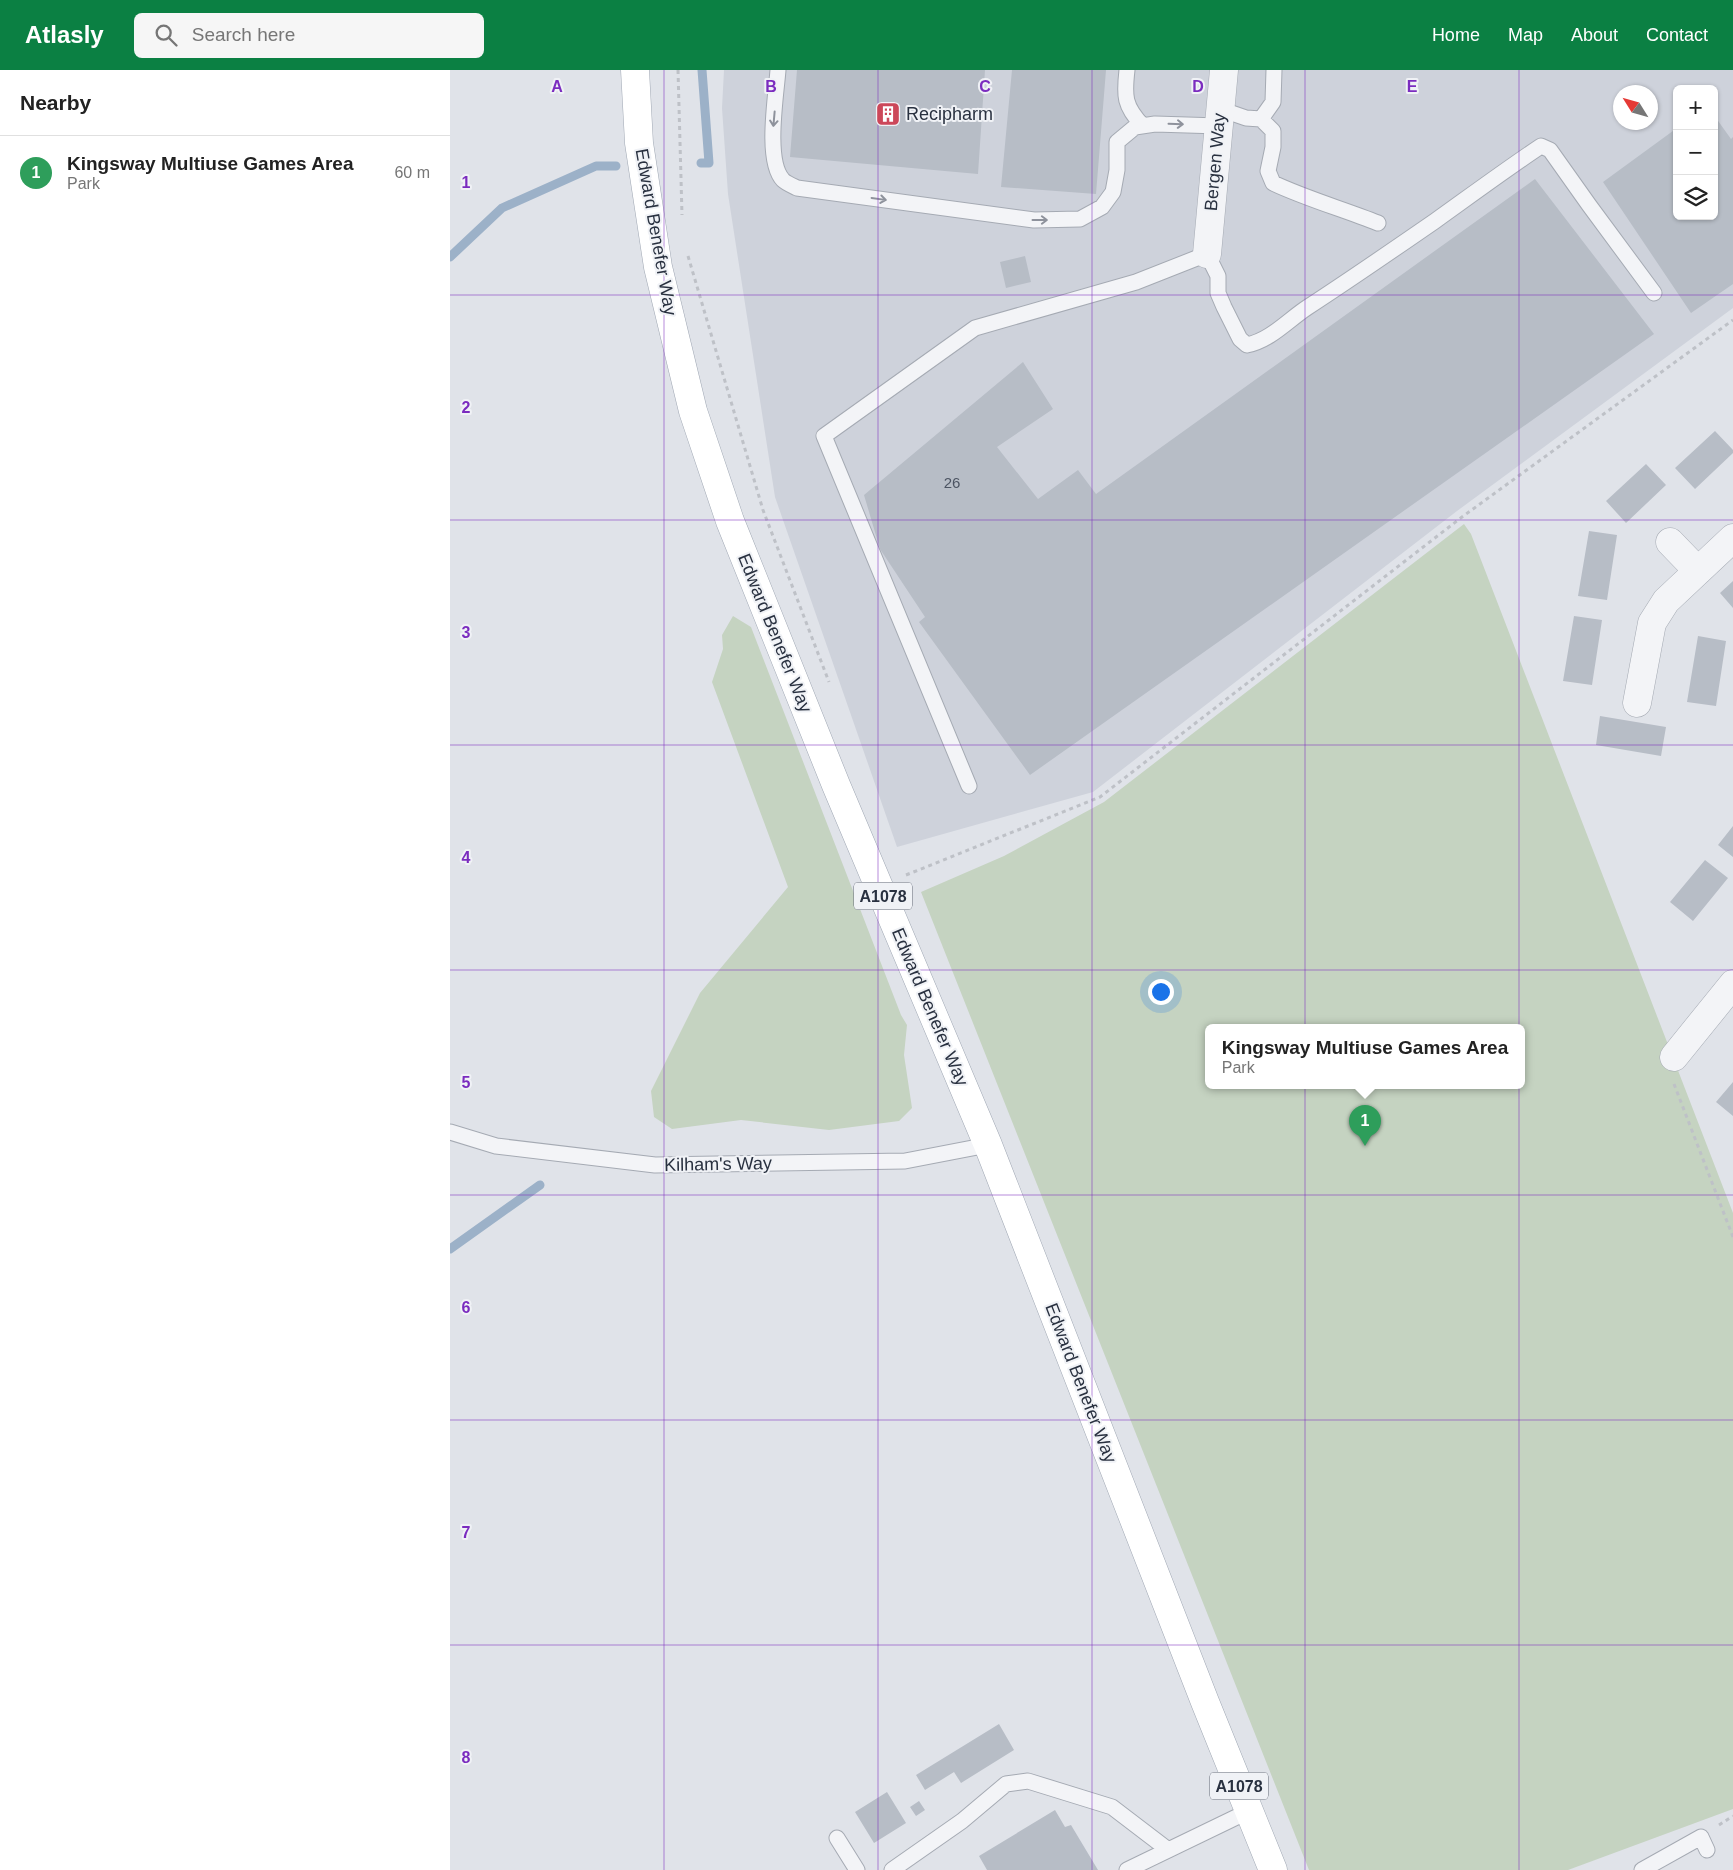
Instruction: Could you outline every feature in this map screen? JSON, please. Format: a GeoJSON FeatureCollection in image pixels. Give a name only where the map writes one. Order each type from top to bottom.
{"type":"FeatureCollection","features":[{"type":"Feature","properties":{"kind":"main road","name":"Edward Benefer Way"},"geometry":{"type":"LineString","coordinates":[[635,70],[640,143],[658,267],[699,430],[730,521],[836,785],[988,1145],[1273,1870]]}},
{"type":"Feature","properties":{"kind":"street","name":"Bergen Way"},"geometry":{"type":"LineString","coordinates":[[1207,254],[1224,70]]}},
{"type":"Feature","properties":{"kind":"street"},"geometry":{"type":"LineString","coordinates":[[1637,703],[1652,623],[1666,601],[1733,538]]}},
{"type":"Feature","properties":{"kind":"street"},"geometry":{"type":"LineString","coordinates":[[1670,542],[1698,572]]}},
{"type":"Feature","properties":{"kind":"street"},"geometry":{"type":"LineString","coordinates":[[1674,1057],[1733,984]]}},
{"type":"Feature","properties":{"kind":"lane"},"geometry":{"type":"LineString","coordinates":[[778,70],[773,137],[774,162],[783,180],[796,188],[1034,220],[1080,219],[1102,207],[1113,192],[1117,170],[1117,142],[1135,127],[1219,118],[1246,118],[1261,120],[1273,131],[1273,147],[1268,172],[1273,183],[1299,196],[1378,222]]}},
{"type":"Feature","properties":{"kind":"lane"},"geometry":{"type":"LineString","coordinates":[[1127,70],[1124,91],[1130,113],[1143,126]]}},
{"type":"Feature","properties":{"kind":"lane"},"geometry":{"type":"LineString","coordinates":[[1261,120],[1273,102],[1274,70]]}},
{"type":"Feature","properties":{"kind":"lane"},"geometry":{"type":"LineString","coordinates":[[969,786],[824,436],[975,328],[1136,282],[1207,254],[1218,276],[1218,293],[1240,340],[1247,345],[1256,343],[1276,331],[1299,312],[1413,236],[1541,146],[1550,150],[1654,292]]}},
{"type":"Feature","properties":{"kind":"lane","name":"Kilham's Way"},"geometry":{"type":"LineString","coordinates":[[450,1132],[496,1146],[655,1165],[905,1161],[988,1145]]}},
{"type":"Feature","properties":{"kind":"lane"},"geometry":{"type":"LineString","coordinates":[[892,1870],[962,1821],[1006,1784],[1028,1781],[1112,1807],[1167,1849]]}},
{"type":"Feature","properties":{"kind":"lane"},"geometry":{"type":"LineString","coordinates":[[1127,1870],[1249,1811]]}},
{"type":"Feature","properties":{"kind":"lane"},"geometry":{"type":"LineString","coordinates":[[1642,1870],[1701,1837],[1707,1850]]}},
{"type":"Feature","properties":{"kind":"lane"},"geometry":{"type":"LineString","coordinates":[[837,1838],[857,1870]]}},
{"type":"Feature","properties":{"kind":"path"},"geometry":{"type":"LineString","coordinates":[[678,70],[682,218]]}},
{"type":"Feature","properties":{"kind":"path"},"geometry":{"type":"LineString","coordinates":[[685,247],[763,510],[830,684]]}},
{"type":"Feature","properties":{"kind":"path"},"geometry":{"type":"LineString","coordinates":[[903,876],[1100,797],[1462,517],[1733,320]]}},
{"type":"Feature","properties":{"kind":"path"},"geometry":{"type":"LineString","coordinates":[[1674,1057],[1677,1072],[1671,1078],[1733,1238]]}},
{"type":"Feature","properties":{"kind":"shaded area"},"geometry":{"type":"Polygon","coordinates":[[[724,70],[1733,70],[1733,308],[1457,511],[1093,792],[897,847],[775,497],[728,194],[722,108],[724,70]]]}},
{"type":"Feature","properties":{"kind":"green space"},"geometry":{"type":"Polygon","coordinates":[[[1464,524],[1471,534],[1733,1213],[1733,1809],[1568,1870],[1309,1870],[921,892],[1004,856],[1104,802],[1464,524]]]}},
{"type":"Feature","properties":{"kind":"green space"},"geometry":{"type":"Polygon","coordinates":[[[733,616],[751,627],[901,1015],[907,1025],[904,1055],[912,1108],[899,1121],[829,1130],[741,1120],[672,1129],[654,1117],[651,1091],[700,993],[788,887],[712,682],[723,649],[722,635],[733,616]]]}},
{"type":"Feature","properties":{"kind":"building","name":"Recipharm"},"geometry":{"type":"Polygon","coordinates":[[[797,70],[985,70],[978,174],[790,157],[797,70]]]}},
{"type":"Feature","properties":{"kind":"building"},"geometry":{"type":"Polygon","coordinates":[[[1012,70],[1106,70],[1096,194],[1001,187],[1012,70]]]}},
{"type":"Feature","properties":{"kind":"building"},"geometry":{"type":"Polygon","coordinates":[[[1718,121],[1731,139],[1733,137],[1733,284],[1691,313],[1603,182],[1673,131],[1673,220],[1718,220],[1718,121]]]}},
{"type":"Feature","properties":{"kind":"building"},"geometry":{"type":"Polygon","coordinates":[[[1535,179],[1654,334],[1030,775],[919,622],[925,617],[880,549],[864,495],[1023,362],[1053,409],[997,447],[1038,499],[1078,470],[1096,494],[1535,179]]]}},
{"type":"Feature","properties":{"kind":"building"},"geometry":{"type":"Polygon","coordinates":[[[1025,256],[1031,282],[1006,288],[1000,262],[1025,256]]]}},
{"type":"Feature","properties":{"kind":"building"},"geometry":{"type":"Polygon","coordinates":[[[1715,431],[1733,450],[1733,453],[1695,489],[1675,468],[1715,431]]]}},
{"type":"Feature","properties":{"kind":"building"},"geometry":{"type":"Polygon","coordinates":[[[1646,464],[1666,485],[1626,523],[1606,501],[1646,464]]]}},
{"type":"Feature","properties":{"kind":"building"},"geometry":{"type":"Polygon","coordinates":[[[1589,531],[1617,535],[1607,600],[1578,596],[1589,531]]]}},
{"type":"Feature","properties":{"kind":"building"},"geometry":{"type":"Polygon","coordinates":[[[1733,581],[1733,608],[1720,593],[1733,581]]]}},
{"type":"Feature","properties":{"kind":"building"},"geometry":{"type":"Polygon","coordinates":[[[1574,616],[1602,620],[1592,685],[1563,681],[1574,616]]]}},
{"type":"Feature","properties":{"kind":"building"},"geometry":{"type":"Polygon","coordinates":[[[1698,636],[1726,641],[1716,706],[1687,702],[1698,636]]]}},
{"type":"Feature","properties":{"kind":"building"},"geometry":{"type":"Polygon","coordinates":[[[1600,716],[1666,727],[1661,756],[1596,745],[1600,716]]]}},
{"type":"Feature","properties":{"kind":"building"},"geometry":{"type":"Polygon","coordinates":[[[1733,826],[1733,857],[1718,845],[1733,826]]]}},
{"type":"Feature","properties":{"kind":"building"},"geometry":{"type":"Polygon","coordinates":[[[1705,860],[1728,878],[1693,921],[1670,902],[1705,860]]]}},
{"type":"Feature","properties":{"kind":"building"},"geometry":{"type":"Polygon","coordinates":[[[1733,1082],[1733,1116],[1716,1102],[1733,1082]]]}},
{"type":"Feature","properties":{"kind":"building"},"geometry":{"type":"Polygon","coordinates":[[[999,1724],[1014,1750],[961,1783],[954,1772],[925,1790],[916,1775],[999,1724]]]}},
{"type":"Feature","properties":{"kind":"building"},"geometry":{"type":"Polygon","coordinates":[[[887,1792],[906,1823],[874,1843],[855,1812],[887,1792]]]}},
{"type":"Feature","properties":{"kind":"building"},"geometry":{"type":"Polygon","coordinates":[[[919,1801],[925,1810],[916,1816],[910,1807],[919,1801]]]}},
{"type":"Feature","properties":{"kind":"building"},"geometry":{"type":"Polygon","coordinates":[[[1055,1810],[1065,1827],[1071,1825],[1098,1870],[987,1870],[979,1856],[1055,1810]]]}},
{"type":"Feature","properties":{"kind":"waterway"},"geometry":{"type":"LineString","coordinates":[[701,163],[709,163],[702,70]]}},
{"type":"Feature","properties":{"kind":"waterway"},"geometry":{"type":"LineString","coordinates":[[450,257],[502,208],[596,166],[616,166]]}},
{"type":"Feature","properties":{"kind":"waterway"},"geometry":{"type":"LineString","coordinates":[[450,1249],[540,1185]]}},
{"type":"Feature","properties":{"kind":"place","name":"Recipharm"},"geometry":{"type":"Point","coordinates":[888,114]}},
{"type":"Feature","properties":{"kind":"place","name":"Kingsway Multiuse Games Area"},"geometry":{"type":"Point","coordinates":[1365,1146]}}]}
